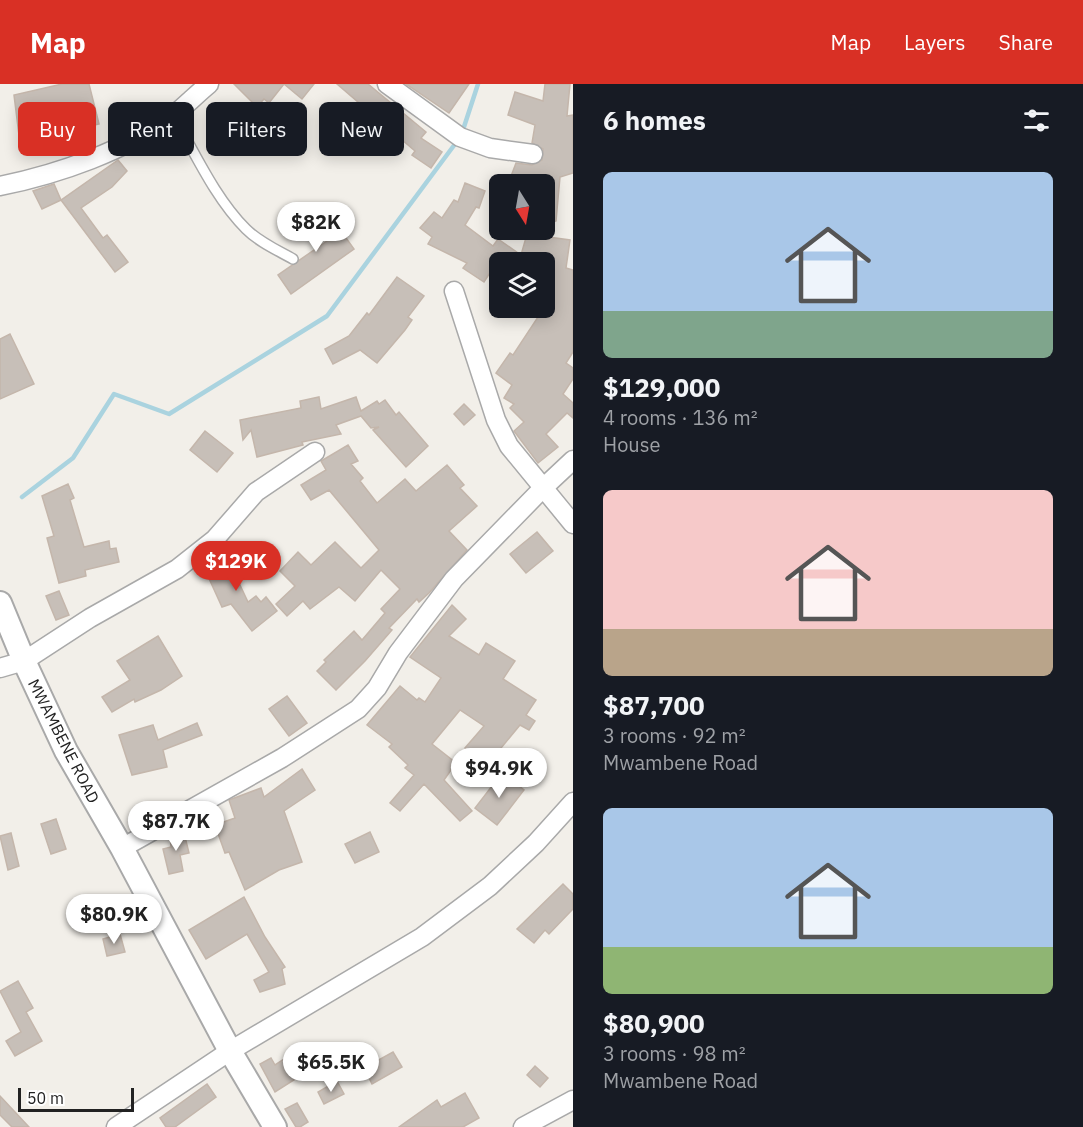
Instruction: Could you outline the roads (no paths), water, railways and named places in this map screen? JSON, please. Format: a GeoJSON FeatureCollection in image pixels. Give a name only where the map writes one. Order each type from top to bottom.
{"type":"FeatureCollection","features":[{"type":"Feature","properties":{"kind":"street"},"geometry":{"type":"LineString","coordinates":[[188,102],[208,84]]}},
{"type":"Feature","properties":{"kind":"street"},"geometry":{"type":"LineString","coordinates":[[387,84],[460,137],[490,148],[532,154]]}},
{"type":"Feature","properties":{"kind":"street"},"geometry":{"type":"LineString","coordinates":[[0,186],[94,158],[108,150]]}},
{"type":"Feature","properties":{"kind":"street"},"geometry":{"type":"LineString","coordinates":[[454,291],[496,420],[509,446],[573,524]]}},
{"type":"Feature","properties":{"kind":"street"},"geometry":{"type":"LineString","coordinates":[[0,668],[24,662],[90,618],[177,569],[215,539],[256,492],[315,452]]}},
{"type":"Feature","properties":{"kind":"street"},"geometry":{"type":"LineString","coordinates":[[122,848],[292,753],[358,709],[377,688],[398,653],[454,579],[573,460]]}},
{"type":"Feature","properties":{"kind":"street","name":"MWAMBENE ROAD"},"geometry":{"type":"LineString","coordinates":[[0,603],[24,662],[66,751],[122,848],[230,1051],[275,1127]]}},
{"type":"Feature","properties":{"kind":"street"},"geometry":{"type":"LineString","coordinates":[[116,1127],[230,1051],[422,937],[490,886],[536,843],[573,802]]}},
{"type":"Feature","properties":{"kind":"street"},"geometry":{"type":"LineString","coordinates":[[523,1127],[573,1100]]}},
{"type":"Feature","properties":{"kind":"lane"},"geometry":{"type":"LineString","coordinates":[[194,151],[234,215],[260,240],[293,259]]}},
{"type":"Feature","properties":{"kind":"waterway"},"geometry":{"type":"LineString","coordinates":[[462,133],[478,84]]}},
{"type":"Feature","properties":{"kind":"waterway"},"geometry":{"type":"LineString","coordinates":[[22,497],[73,458],[114,394],[169,414],[327,316],[458,140]]}}]}
